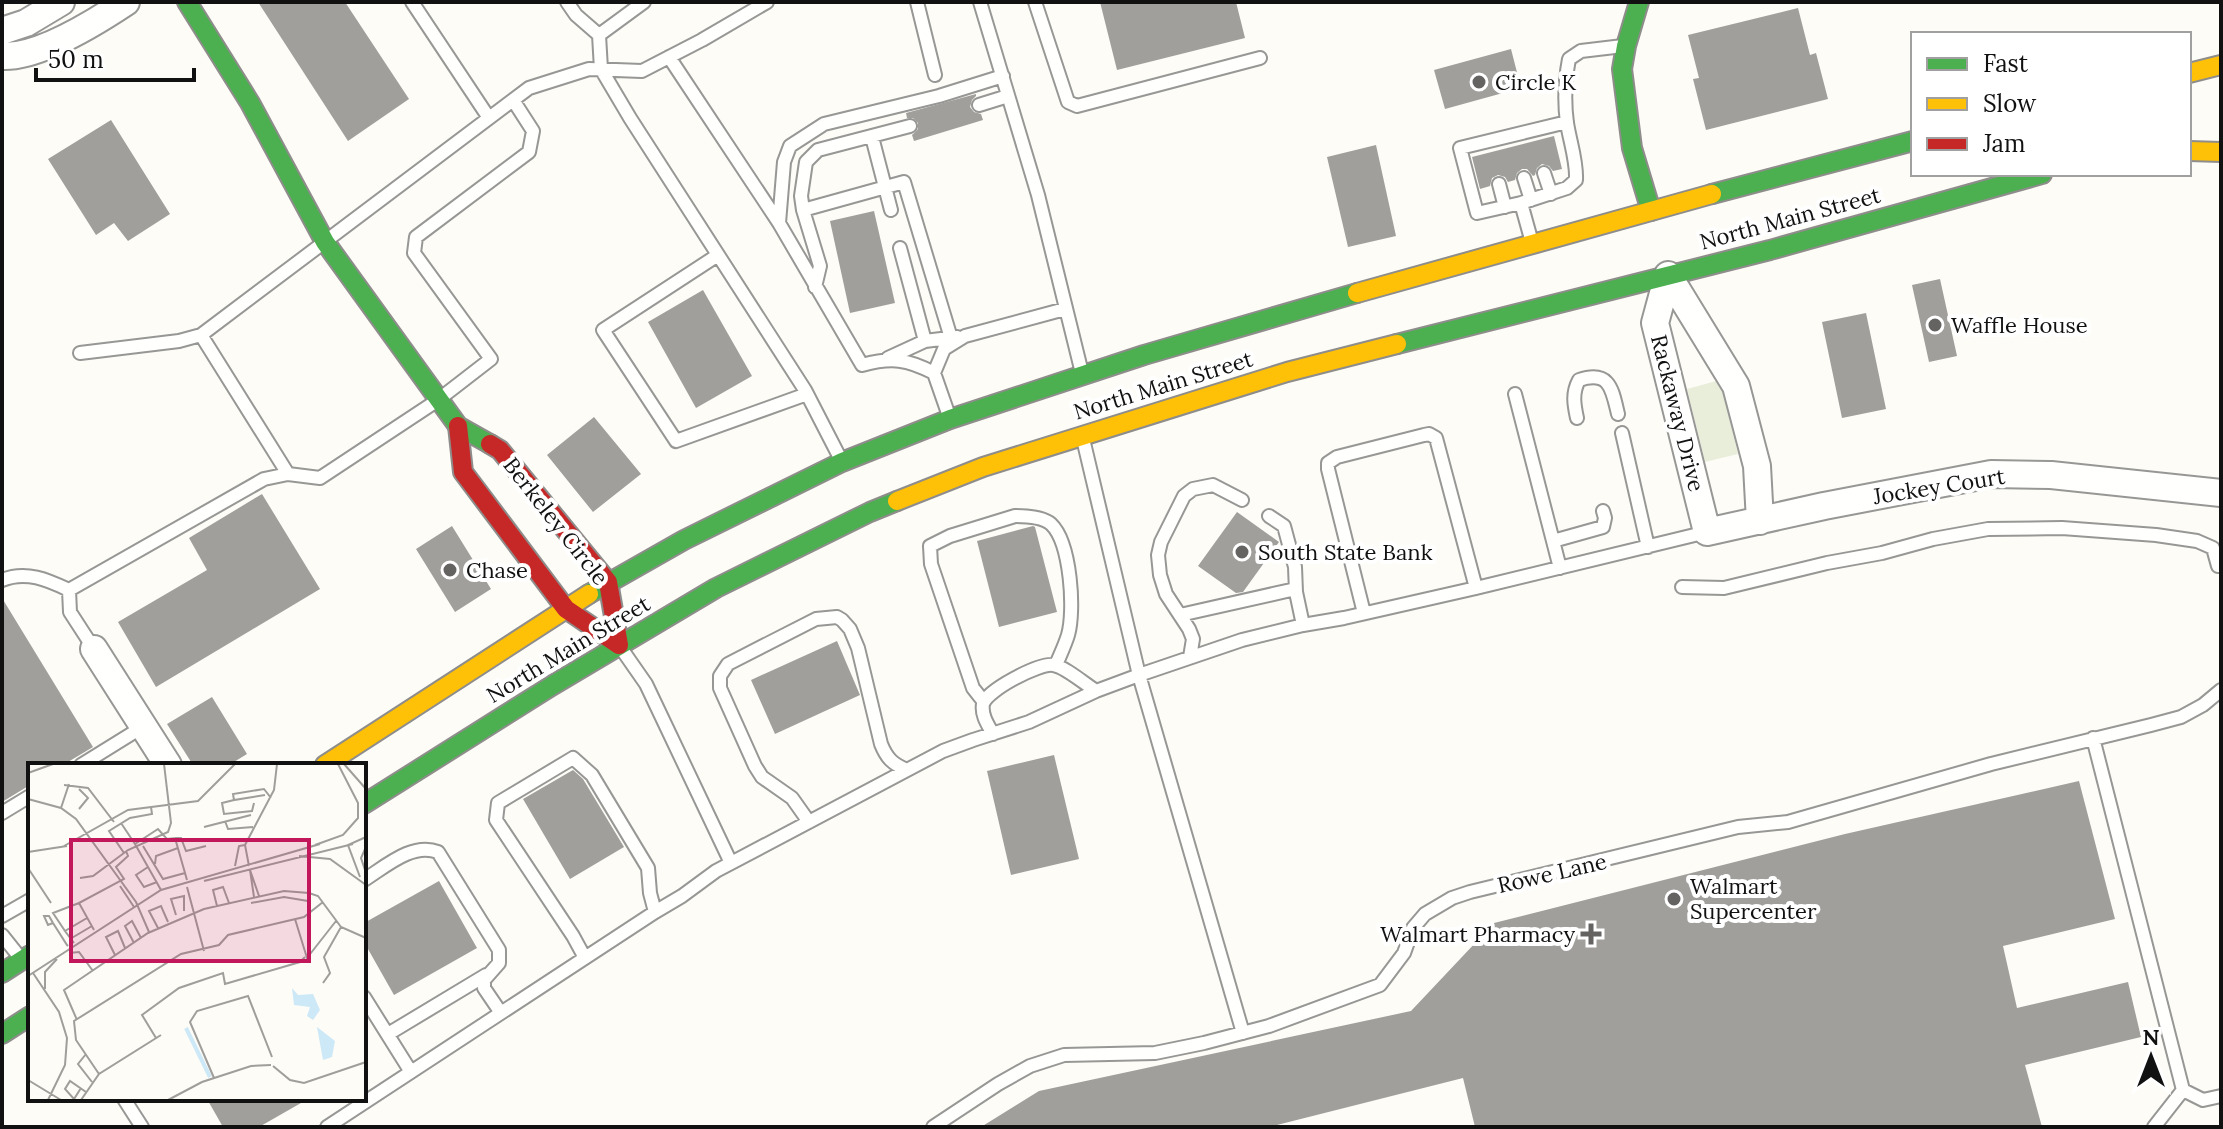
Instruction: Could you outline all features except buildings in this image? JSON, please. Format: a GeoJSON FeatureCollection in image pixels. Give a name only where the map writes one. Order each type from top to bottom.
{"type":"FeatureCollection","features":[{"type":"Feature","properties":{"kind":"main road","name":"Berkeley Circle"},"geometry":{"type":"LineString","coordinates":[[187,2],[250,103],[325,242],[438,400],[458,426],[500,450],[608,582],[619,645]]}},
{"type":"Feature","properties":{"kind":"main road"},"geometry":{"type":"LineString","coordinates":[[1639,2],[1622,69],[1632,148],[1653,217]]}},
{"type":"Feature","properties":{"kind":"main road"},"geometry":{"type":"LineString","coordinates":[[2191,72],[2221,65]]}},
{"type":"Feature","properties":{"kind":"main road"},"geometry":{"type":"LineString","coordinates":[[2191,138],[2210,133]]}},
{"type":"Feature","properties":{"kind":"main road","name":"North Main Street"},"geometry":{"type":"LineString","coordinates":[[328,763],[608,582],[684,540],[842,462],[950,419],[1294,311],[1532,244],[1653,217],[1911,142]]}},
{"type":"Feature","properties":{"kind":"main road"},"geometry":{"type":"LineString","coordinates":[[2191,151],[2221,152]]}},
{"type":"Feature","properties":{"kind":"main road","name":"North Main Street"},"geometry":{"type":"LineString","coordinates":[[366,803],[716,588],[870,512],[983,467],[1287,372],[1667,269],[1770,250],[2035,176]]}},
{"type":"Feature","properties":{"kind":"main road","name":"Berkeley Circle"},"geometry":{"type":"LineString","coordinates":[[458,426],[463,472],[566,609],[619,645]]}},
{"type":"Feature","properties":{"kind":"main road"},"geometry":{"type":"LineString","coordinates":[[2,973],[26,958]]}},
{"type":"Feature","properties":{"kind":"main road"},"geometry":{"type":"LineString","coordinates":[[9,1038],[28,1018]]}},
{"type":"Feature","properties":{"kind":"street"},"geometry":{"type":"LineString","coordinates":[[4,51],[26,23],[61,2]]}},
{"type":"Feature","properties":{"kind":"street"},"geometry":{"type":"LineString","coordinates":[[4,51],[36,50],[94,23],[126,2]]}},
{"type":"Feature","properties":{"kind":"street","name":"Rackaway Drive"},"geometry":{"type":"LineString","coordinates":[[1667,269],[1736,386],[1757,466],[1760,521]]}},
{"type":"Feature","properties":{"kind":"street","name":"Rackaway Drive"},"geometry":{"type":"LineString","coordinates":[[1667,269],[1655,323],[1707,532]]}},
{"type":"Feature","properties":{"kind":"street","name":"Jockey Court"},"geometry":{"type":"LineString","coordinates":[[1707,532],[1991,474],[2051,475],[2221,493]]}},
{"type":"Feature","properties":{"kind":"street"},"geometry":{"type":"LineString","coordinates":[[94,649],[167,763]]}},
{"type":"Feature","properties":{"kind":"lane"},"geometry":{"type":"LineString","coordinates":[[412,2],[489,118]]}},
{"type":"Feature","properties":{"kind":"lane"},"geometry":{"type":"LineString","coordinates":[[567,2],[576,15],[599,35],[601,69],[807,394],[842,462]]}},
{"type":"Feature","properties":{"kind":"lane"},"geometry":{"type":"LineString","coordinates":[[599,35],[644,2]]}},
{"type":"Feature","properties":{"kind":"lane"},"geometry":{"type":"LineString","coordinates":[[80,353],[179,341],[201,335],[529,88],[589,69],[642,71],[767,2]]}},
{"type":"Feature","properties":{"kind":"lane"},"geometry":{"type":"LineString","coordinates":[[917,2],[935,75]]}},
{"type":"Feature","properties":{"kind":"lane"},"geometry":{"type":"LineString","coordinates":[[980,2],[1038,195],[1083,375]]}},
{"type":"Feature","properties":{"kind":"lane"},"geometry":{"type":"LineString","coordinates":[[1035,2],[1068,102],[1077,106],[1260,58]]}},
{"type":"Feature","properties":{"kind":"lane"},"geometry":{"type":"LineString","coordinates":[[1567,122],[1514,140],[1460,148],[1477,213],[1551,194],[1567,188],[1576,180],[1567,122],[1565,81],[1569,59],[1581,51],[1626,46]]}},
{"type":"Feature","properties":{"kind":"lane"},"geometry":{"type":"LineString","coordinates":[[669,57],[779,223],[862,365],[885,359],[925,341],[965,336],[1065,309]]}},
{"type":"Feature","properties":{"kind":"lane"},"geometry":{"type":"LineString","coordinates":[[779,223],[784,162],[790,146],[824,124],[939,96],[1003,76]]}},
{"type":"Feature","properties":{"kind":"lane"},"geometry":{"type":"LineString","coordinates":[[979,105],[1008,96]]}},
{"type":"Feature","properties":{"kind":"lane"},"geometry":{"type":"LineString","coordinates":[[69,590],[264,479],[288,474],[320,478],[438,400],[491,359],[414,253],[416,237],[529,152],[533,131],[513,100]]}},
{"type":"Feature","properties":{"kind":"lane"},"geometry":{"type":"LineString","coordinates":[[815,287],[820,266],[801,196],[806,162],[818,150],[910,126]]}},
{"type":"Feature","properties":{"kind":"lane"},"geometry":{"type":"LineString","coordinates":[[872,137],[891,210]]}},
{"type":"Feature","properties":{"kind":"lane"},"geometry":{"type":"LineString","coordinates":[[1544,173],[1551,194]]}},
{"type":"Feature","properties":{"kind":"lane"},"geometry":{"type":"LineString","coordinates":[[1524,178],[1532,244]]}},
{"type":"Feature","properties":{"kind":"lane"},"geometry":{"type":"LineString","coordinates":[[803,210],[904,182],[951,338]]}},
{"type":"Feature","properties":{"kind":"lane"},"geometry":{"type":"LineString","coordinates":[[1499,184],[1505,207]]}},
{"type":"Feature","properties":{"kind":"lane"},"geometry":{"type":"LineString","coordinates":[[900,248],[925,341]]}},
{"type":"Feature","properties":{"kind":"lane"},"geometry":{"type":"LineString","coordinates":[[718,255],[603,330],[676,441],[807,394]]}},
{"type":"Feature","properties":{"kind":"lane"},"geometry":{"type":"LineString","coordinates":[[201,335],[288,474]]}},
{"type":"Feature","properties":{"kind":"lane"},"geometry":{"type":"LineString","coordinates":[[950,419],[934,373],[944,349],[965,336]]}},
{"type":"Feature","properties":{"kind":"lane"},"geometry":{"type":"LineString","coordinates":[[885,359],[913,363],[934,373]]}},
{"type":"Feature","properties":{"kind":"lane"},"geometry":{"type":"LineString","coordinates":[[1577,418],[1574,391],[1579,380],[1591,377],[1602,378],[1612,387],[1618,414]]}},
{"type":"Feature","properties":{"kind":"lane"},"geometry":{"type":"LineString","coordinates":[[1515,394],[1560,568]]}},
{"type":"Feature","properties":{"kind":"lane"},"geometry":{"type":"LineString","coordinates":[[1622,433],[1648,547]]}},
{"type":"Feature","properties":{"kind":"lane"},"geometry":{"type":"LineString","coordinates":[[1364,613],[1328,463],[1337,457],[1424,435],[1436,438],[1476,588]]}},
{"type":"Feature","properties":{"kind":"lane"},"geometry":{"type":"LineString","coordinates":[[1082,436],[1139,675],[1243,1033]]}},
{"type":"Feature","properties":{"kind":"lane"},"geometry":{"type":"LineString","coordinates":[[1190,657],[1193,639],[1166,594],[1160,575],[1158,555],[1161,542],[1184,496],[1193,489],[1213,485],[1242,500]]}},
{"type":"Feature","properties":{"kind":"lane"},"geometry":{"type":"LineString","coordinates":[[1553,541],[1603,527],[1603,511]]}},
{"type":"Feature","properties":{"kind":"lane"},"geometry":{"type":"LineString","coordinates":[[984,702],[973,688],[931,564],[930,546],[950,536],[1015,516],[1051,524],[1059,536],[1070,576],[1071,600],[1068,634],[1056,665]]}},
{"type":"Feature","properties":{"kind":"lane"},"geometry":{"type":"LineString","coordinates":[[1269,516],[1284,526],[1295,567],[1296,592],[1303,625]]}},
{"type":"Feature","properties":{"kind":"lane"},"geometry":{"type":"LineString","coordinates":[[1682,587],[1724,588],[1988,529],[2062,528],[2197,541],[2213,548],[2218,566]]}},
{"type":"Feature","properties":{"kind":"lane"},"geometry":{"type":"LineString","coordinates":[[327,1127],[731,863],[943,751],[1029,722],[1139,675],[1242,640],[1707,532]]}},
{"type":"Feature","properties":{"kind":"lane"},"geometry":{"type":"LineString","coordinates":[[2,580],[20,575],[42,578],[69,590]]}},
{"type":"Feature","properties":{"kind":"lane"},"geometry":{"type":"LineString","coordinates":[[69,590],[70,612],[94,649]]}},
{"type":"Feature","properties":{"kind":"lane"},"geometry":{"type":"LineString","coordinates":[[1180,615],[1285,590],[1296,592]]}},
{"type":"Feature","properties":{"kind":"lane"},"geometry":{"type":"LineString","coordinates":[[809,822],[792,798],[762,777],[755,766],[720,688],[720,676],[728,664],[816,619],[837,617],[850,629],[858,648],[885,755],[892,763],[907,770]]}},
{"type":"Feature","properties":{"kind":"lane"},"geometry":{"type":"LineString","coordinates":[[619,645],[646,684],[731,863]]}},
{"type":"Feature","properties":{"kind":"lane"},"geometry":{"type":"LineString","coordinates":[[993,734],[984,717],[984,702],[990,693],[1040,666],[1056,665],[1096,691]]}},
{"type":"Feature","properties":{"kind":"lane","name":"Rowe Lane"},"geometry":{"type":"LineString","coordinates":[[933,1127],[1030,1066],[1064,1055],[1155,1053],[1282,1022],[1380,985],[1404,953],[1413,928],[1425,914],[1452,898],[1738,827],[1788,822],[1991,764],[2181,717],[2221,690]]}},
{"type":"Feature","properties":{"kind":"lane"},"geometry":{"type":"LineString","coordinates":[[84,763],[144,726]]}},
{"type":"Feature","properties":{"kind":"lane"},"geometry":{"type":"LineString","coordinates":[[2093,738],[2183,1090],[2203,1100],[2221,1096]]}},
{"type":"Feature","properties":{"kind":"lane"},"geometry":{"type":"LineString","coordinates":[[585,958],[496,820],[498,803],[573,758],[592,775],[648,868],[655,912]]}},
{"type":"Feature","properties":{"kind":"lane"},"geometry":{"type":"LineString","coordinates":[[2,813],[28,797]]}},
{"type":"Feature","properties":{"kind":"lane"},"geometry":{"type":"LineString","coordinates":[[366,879],[409,853],[422,849],[438,852],[499,950],[499,963],[486,975],[388,1034]]}},
{"type":"Feature","properties":{"kind":"lane"},"geometry":{"type":"LineString","coordinates":[[2,916],[28,901]]}},
{"type":"Feature","properties":{"kind":"lane"},"geometry":{"type":"LineString","coordinates":[[2,935],[26,958]]}},
{"type":"Feature","properties":{"kind":"lane"},"geometry":{"type":"LineString","coordinates":[[486,975],[484,988],[501,1013]]}},
{"type":"Feature","properties":{"kind":"lane"},"geometry":{"type":"LineString","coordinates":[[366,1000],[411,1072]]}},
{"type":"Feature","properties":{"kind":"lane"},"geometry":{"type":"LineString","coordinates":[[2,1046],[9,1038]]}},
{"type":"Feature","properties":{"kind":"lane"},"geometry":{"type":"LineString","coordinates":[[2154,1127],[2183,1090]]}},
{"type":"Feature","properties":{"kind":"lane"},"geometry":{"type":"LineString","coordinates":[[127,1101],[143,1127]]}},
{"type":"Feature","properties":{"kind":"green space"},"geometry":{"type":"Polygon","coordinates":[[[1720,380],[1738,454],[1705,462],[1687,389],[1720,380]]]}},
{"type":"Feature","properties":{"kind":"traffic: fast"},"geometry":{"type":"LineString","coordinates":[[187,2],[250,103],[325,242],[458,426],[490,444]]}},
{"type":"Feature","properties":{"kind":"traffic: fast"},"geometry":{"type":"LineString","coordinates":[[1639,2],[1622,69],[1632,148],[1651,211]]}},
{"type":"Feature","properties":{"kind":"traffic: fast"},"geometry":{"type":"LineString","coordinates":[[1712,194],[1911,142]]}},
{"type":"Feature","properties":{"kind":"traffic: fast"},"geometry":{"type":"LineString","coordinates":[[1397,344],[1770,250],[2035,176]]}},
{"type":"Feature","properties":{"kind":"traffic: fast"},"geometry":{"type":"LineString","coordinates":[[589,594],[684,540],[842,462],[950,419],[1144,355],[1357,293]]}},
{"type":"Feature","properties":{"kind":"traffic: fast"},"geometry":{"type":"LineString","coordinates":[[366,803],[553,685],[716,588],[897,501]]}},
{"type":"Feature","properties":{"kind":"traffic: fast"},"geometry":{"type":"LineString","coordinates":[[2,973],[28,956]]}},
{"type":"Feature","properties":{"kind":"traffic: fast"},"geometry":{"type":"LineString","coordinates":[[2,1034],[28,1017]]}},
{"type":"Feature","properties":{"kind":"traffic: slow"},"geometry":{"type":"LineString","coordinates":[[2191,72],[2221,65]]}},
{"type":"Feature","properties":{"kind":"traffic: slow"},"geometry":{"type":"LineString","coordinates":[[2191,151],[2221,152]]}},
{"type":"Feature","properties":{"kind":"traffic: slow"},"geometry":{"type":"LineString","coordinates":[[1357,293],[1712,194]]}},
{"type":"Feature","properties":{"kind":"traffic: slow"},"geometry":{"type":"LineString","coordinates":[[897,501],[983,467],[1287,372],[1397,344]]}},
{"type":"Feature","properties":{"kind":"traffic: slow"},"geometry":{"type":"LineString","coordinates":[[328,763],[589,594]]}},
{"type":"Feature","properties":{"kind":"traffic: jam"},"geometry":{"type":"LineString","coordinates":[[458,426],[463,472],[566,609],[619,645]]}},
{"type":"Feature","properties":{"kind":"traffic: jam"},"geometry":{"type":"LineString","coordinates":[[490,444],[500,450],[608,582],[619,645]]}},
{"type":"Feature","properties":{"kind":"place","name":"Circle K"},"geometry":{"type":"Point","coordinates":[1479,82]}},
{"type":"Feature","properties":{"kind":"place","name":"Waffle House"},"geometry":{"type":"Point","coordinates":[1935,325]}},
{"type":"Feature","properties":{"kind":"place","name":"South State Bank"},"geometry":{"type":"Point","coordinates":[1242,552]}},
{"type":"Feature","properties":{"kind":"place","name":"Chase"},"geometry":{"type":"Point","coordinates":[450,570]}},
{"type":"Feature","properties":{"kind":"place","name":"Walmart Supercenter"},"geometry":{"type":"Point","coordinates":[1674,899]}},
{"type":"Feature","properties":{"kind":"place","name":"Walmart Pharmacy"},"geometry":{"type":"Point","coordinates":[1591,934]}}]}
